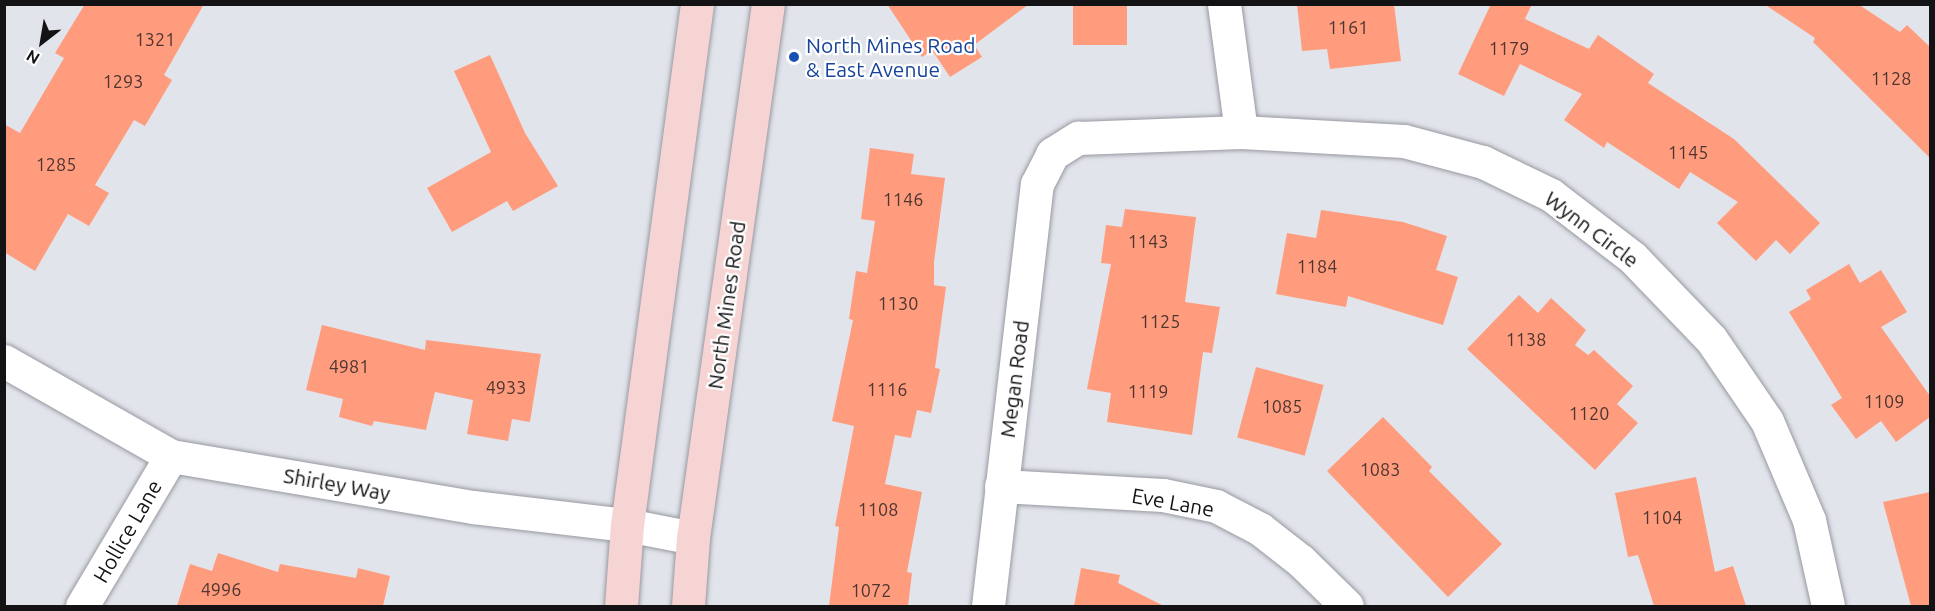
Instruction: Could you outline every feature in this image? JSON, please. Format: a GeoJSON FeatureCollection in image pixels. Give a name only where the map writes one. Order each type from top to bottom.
{"type":"FeatureCollection","features":[{"type":"Feature","properties":{"kind":"main road"},"geometry":{"type":"LineString","coordinates":[[621,606],[627,525],[697,4]]}},
{"type":"Feature","properties":{"kind":"main road","name":"North Mines Road"},"geometry":{"type":"LineString","coordinates":[[688,606],[693,538],[768,4]]}},
{"type":"Feature","properties":{"kind":"street"},"geometry":{"type":"LineString","coordinates":[[1224,4],[1241,132]]}},
{"type":"Feature","properties":{"kind":"street","name":"Wynn Circle"},"geometry":{"type":"LineString","coordinates":[[1053,154],[1078,138],[1241,132],[1404,141],[1483,162],[1551,195],[1634,258],[1711,339],[1767,421],[1809,520],[1828,606]]}},
{"type":"Feature","properties":{"kind":"street","name":"Megan Road"},"geometry":{"type":"LineString","coordinates":[[988,606],[1037,184],[1053,154]]}},
{"type":"Feature","properties":{"kind":"street","name":"Shirley Way"},"geometry":{"type":"LineString","coordinates":[[4,361],[171,456],[473,507],[627,525],[693,538]]}},
{"type":"Feature","properties":{"kind":"street","name":"Hollice Lane"},"geometry":{"type":"LineString","coordinates":[[82,606],[171,456]]}},
{"type":"Feature","properties":{"kind":"street","name":"Eve Lane"},"geometry":{"type":"LineString","coordinates":[[1001,486],[1164,495],[1215,506],[1268,536],[1347,606]]}},
{"type":"Feature","properties":{"kind":"building"},"geometry":{"type":"Polygon","coordinates":[[[85,4],[204,4],[164,75],[172,80],[145,126],[134,120],[95,185],[109,193],[89,226],[68,214],[35,271],[4,252],[4,124],[20,133],[64,58],[55,53],[85,4]]]}},
{"type":"Feature","properties":{"kind":"building"},"geometry":{"type":"Polygon","coordinates":[[[887,4],[1029,4],[974,45],[982,57],[950,77],[932,50],[922,57],[887,4]]]}},
{"type":"Feature","properties":{"kind":"building"},"geometry":{"type":"Polygon","coordinates":[[[1073,4],[1127,4],[1127,45],[1073,45],[1073,4]]]}},
{"type":"Feature","properties":{"kind":"building"},"geometry":{"type":"Polygon","coordinates":[[[1297,4],[1394,4],[1401,61],[1330,69],[1327,49],[1302,51],[1297,4]]]}},
{"type":"Feature","properties":{"kind":"building"},"geometry":{"type":"Polygon","coordinates":[[[1491,4],[1532,4],[1525,19],[1589,49],[1598,35],[1654,74],[1648,83],[1734,139],[1820,223],[1790,254],[1776,240],[1756,261],[1717,223],[1738,202],[1690,172],[1679,189],[1607,142],[1604,148],[1564,120],[1582,94],[1520,64],[1504,96],[1458,74],[1491,4]]]}},
{"type":"Feature","properties":{"kind":"building"},"geometry":{"type":"Polygon","coordinates":[[[1764,4],[1858,4],[1900,32],[1907,25],[1930,47],[1930,158],[1813,42],[1815,38],[1764,4]]]}},
{"type":"Feature","properties":{"kind":"building"},"geometry":{"type":"Polygon","coordinates":[[[490,55],[525,133],[558,186],[513,211],[507,201],[452,232],[427,188],[491,152],[454,71],[490,55]]]}},
{"type":"Feature","properties":{"kind":"building"},"geometry":{"type":"Polygon","coordinates":[[[870,148],[914,154],[911,174],[945,178],[934,262],[934,285],[946,287],[935,368],[940,369],[931,413],[917,410],[911,438],[895,435],[885,484],[922,492],[907,572],[912,573],[908,606],[829,606],[839,527],[835,526],[854,426],[832,421],[853,320],[849,319],[856,271],[867,273],[875,221],[861,219],[870,148]]]}},
{"type":"Feature","properties":{"kind":"building"},"geometry":{"type":"Polygon","coordinates":[[[1125,209],[1196,217],[1185,302],[1220,307],[1212,353],[1203,352],[1192,435],[1107,422],[1111,393],[1087,389],[1111,264],[1101,263],[1106,225],[1122,227],[1125,209]]]}},
{"type":"Feature","properties":{"kind":"building"},"geometry":{"type":"Polygon","coordinates":[[[1321,210],[1403,222],[1447,236],[1436,270],[1458,277],[1443,325],[1348,296],[1346,307],[1276,294],[1287,233],[1316,238],[1321,210]]]}},
{"type":"Feature","properties":{"kind":"building"},"geometry":{"type":"Polygon","coordinates":[[[1849,264],[1860,283],[1881,270],[1907,312],[1881,327],[1930,396],[1930,417],[1896,442],[1881,421],[1856,439],[1831,405],[1842,398],[1789,312],[1811,299],[1806,290],[1849,264]]]}},
{"type":"Feature","properties":{"kind":"building"},"geometry":{"type":"Polygon","coordinates":[[[1519,295],[1538,313],[1551,298],[1586,330],[1575,345],[1588,355],[1594,350],[1633,386],[1617,404],[1638,423],[1595,470],[1467,349],[1519,295]]]}},
{"type":"Feature","properties":{"kind":"building"},"geometry":{"type":"Polygon","coordinates":[[[322,325],[425,350],[426,340],[541,354],[530,422],[512,419],[508,441],[467,434],[473,400],[435,392],[426,430],[374,421],[372,426],[339,417],[343,399],[306,390],[322,325]]]}},
{"type":"Feature","properties":{"kind":"building"},"geometry":{"type":"Polygon","coordinates":[[[1256,367],[1324,385],[1305,456],[1237,438],[1256,367]]]}},
{"type":"Feature","properties":{"kind":"building"},"geometry":{"type":"Polygon","coordinates":[[[1383,417],[1432,467],[1429,471],[1502,544],[1448,597],[1327,471],[1383,417]]]}},
{"type":"Feature","properties":{"kind":"building"},"geometry":{"type":"Polygon","coordinates":[[[1696,477],[1715,572],[1733,566],[1746,606],[1654,606],[1638,555],[1628,557],[1615,493],[1696,477]]]}},
{"type":"Feature","properties":{"kind":"building"},"geometry":{"type":"Polygon","coordinates":[[[1930,492],[1930,606],[1911,606],[1883,502],[1930,492]]]}},
{"type":"Feature","properties":{"kind":"building"},"geometry":{"type":"Polygon","coordinates":[[[218,553],[278,572],[280,564],[356,578],[358,568],[390,576],[383,606],[177,606],[190,564],[212,571],[218,553]]]}},
{"type":"Feature","properties":{"kind":"building"},"geometry":{"type":"Polygon","coordinates":[[[1081,568],[1120,575],[1118,583],[1164,606],[1074,606],[1081,568]]]}},
{"type":"Feature","properties":{"kind":"place","name":"North Mines Road & East Avenue"},"geometry":{"type":"Point","coordinates":[794,57]}}]}
